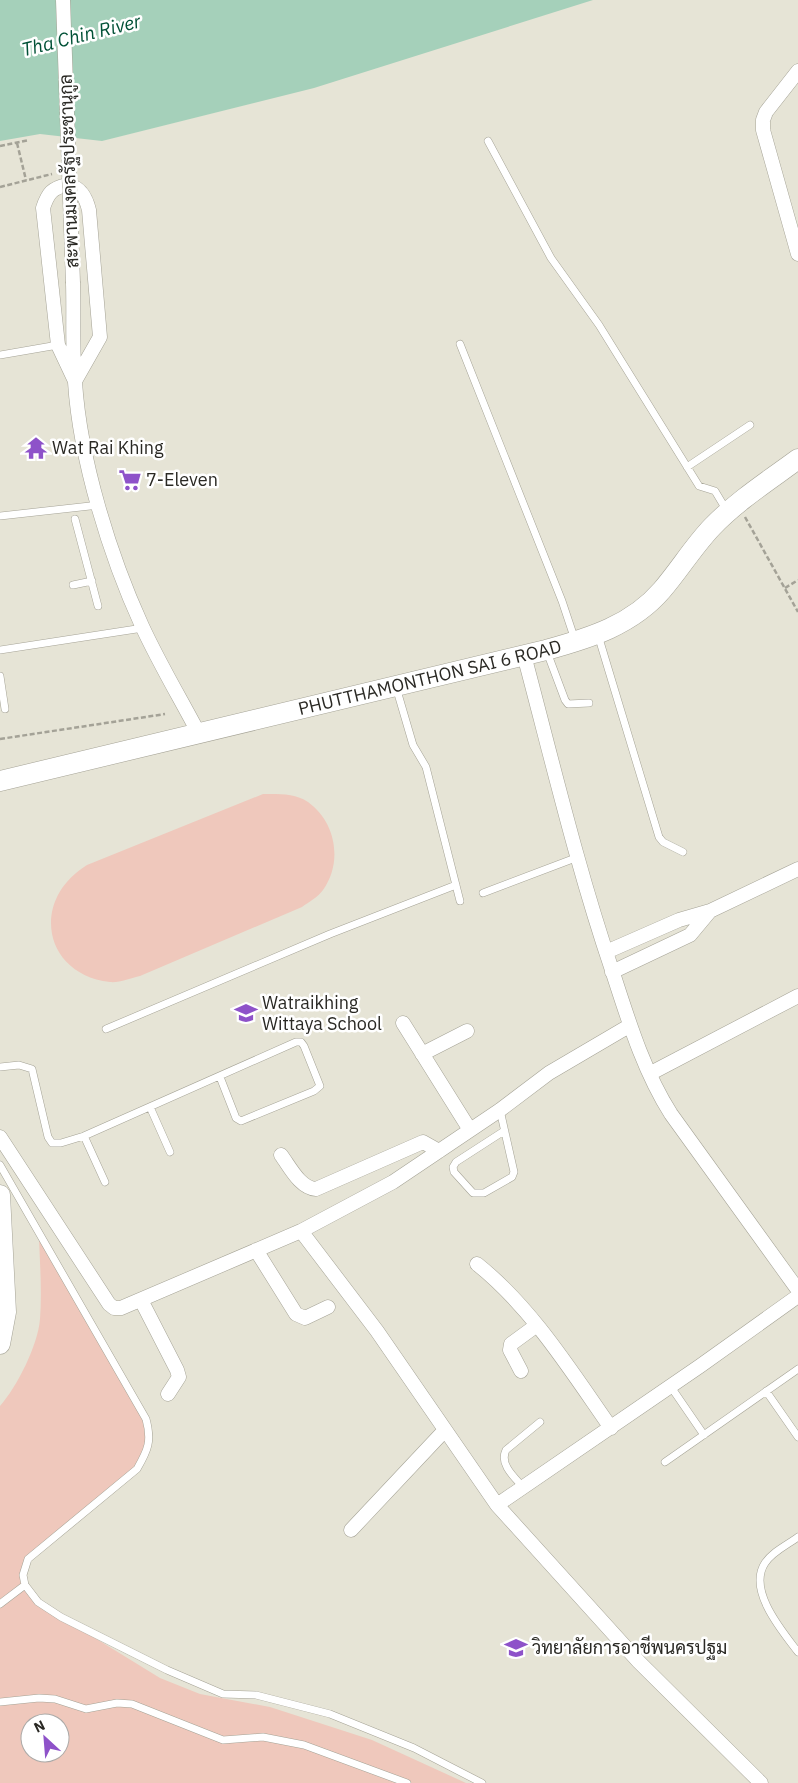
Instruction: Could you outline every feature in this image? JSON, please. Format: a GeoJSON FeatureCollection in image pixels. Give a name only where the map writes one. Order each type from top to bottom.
{"type":"FeatureCollection","features":[{"type":"Feature","properties":{"kind":"main road","name":"PHUTTHAMONTHON SAI 6 ROAD"},"geometry":{"type":"LineString","coordinates":[[0,781],[396,687],[546,650],[598,634],[619,625],[652,601],[689,552],[732,507],[798,459]]}},
{"type":"Feature","properties":{"kind":"main road"},"geometry":{"type":"LineString","coordinates":[[0,1195],[6,1312],[0,1344]]}},
{"type":"Feature","properties":{"kind":"street","name":"สะพานมงคลรัฐประชานุกูล"},"geometry":{"type":"LineString","coordinates":[[63,0],[74,283],[74,382]]}},
{"type":"Feature","properties":{"kind":"street"},"geometry":{"type":"LineString","coordinates":[[798,71],[762,120],[763,130],[798,254]]}},
{"type":"Feature","properties":{"kind":"street"},"geometry":{"type":"LineString","coordinates":[[74,382],[100,338],[89,210],[86,198],[75,186],[67,185],[56,188],[48,194],[43,208],[58,345],[74,382],[82,438],[99,505],[122,576],[143,628],[199,734]]}},
{"type":"Feature","properties":{"kind":"street"},"geometry":{"type":"LineString","coordinates":[[524,655],[578,857],[612,972],[629,1026],[651,1073],[658,1094],[798,1290]]}},
{"type":"Feature","properties":{"kind":"street"},"geometry":{"type":"LineString","coordinates":[[606,952],[679,920],[710,911],[798,869]]}},
{"type":"Feature","properties":{"kind":"street"},"geometry":{"type":"LineString","coordinates":[[612,972],[690,935],[710,911]]}},
{"type":"Feature","properties":{"kind":"street"},"geometry":{"type":"LineString","coordinates":[[651,1073],[798,996]]}},
{"type":"Feature","properties":{"kind":"street"},"geometry":{"type":"LineString","coordinates":[[403,1022],[470,1130]]}},
{"type":"Feature","properties":{"kind":"street"},"geometry":{"type":"LineString","coordinates":[[0,1137],[109,1304],[114,1308],[121,1308],[301,1231],[393,1182],[500,1110],[549,1073],[629,1026]]}},
{"type":"Feature","properties":{"kind":"street"},"geometry":{"type":"LineString","coordinates":[[422,1054],[467,1031]]}},
{"type":"Feature","properties":{"kind":"street"},"geometry":{"type":"LineString","coordinates":[[281,1155],[302,1184],[316,1189],[423,1142],[439,1151]]}},
{"type":"Feature","properties":{"kind":"street"},"geometry":{"type":"LineString","coordinates":[[301,1231],[377,1331],[497,1505],[639,1662],[761,1783]]}},
{"type":"Feature","properties":{"kind":"street"},"geometry":{"type":"LineString","coordinates":[[256,1250],[296,1314],[305,1318],[328,1307]]}},
{"type":"Feature","properties":{"kind":"street"},"geometry":{"type":"LineString","coordinates":[[477,1264],[500,1282],[536,1325],[611,1428]]}},
{"type":"Feature","properties":{"kind":"street"},"geometry":{"type":"LineString","coordinates":[[497,1505],[611,1428],[798,1296]]}},
{"type":"Feature","properties":{"kind":"street"},"geometry":{"type":"LineString","coordinates":[[141,1300],[177,1370],[179,1377],[168,1394]]}},
{"type":"Feature","properties":{"kind":"street"},"geometry":{"type":"LineString","coordinates":[[521,1371],[510,1350],[511,1344],[536,1325]]}},
{"type":"Feature","properties":{"kind":"street"},"geometry":{"type":"LineString","coordinates":[[351,1530],[445,1430]]}},
{"type":"Feature","properties":{"kind":"lane"},"geometry":{"type":"LineString","coordinates":[[488,141],[551,258],[599,325],[686,467],[699,486],[715,491],[732,507]]}},
{"type":"Feature","properties":{"kind":"lane"},"geometry":{"type":"LineString","coordinates":[[460,344],[562,601],[576,642]]}},
{"type":"Feature","properties":{"kind":"lane"},"geometry":{"type":"LineString","coordinates":[[0,355],[58,345]]}},
{"type":"Feature","properties":{"kind":"lane"},"geometry":{"type":"LineString","coordinates":[[686,467],[750,425]]}},
{"type":"Feature","properties":{"kind":"lane"},"geometry":{"type":"LineString","coordinates":[[0,516],[99,505]]}},
{"type":"Feature","properties":{"kind":"lane"},"geometry":{"type":"LineString","coordinates":[[75,519],[98,606]]}},
{"type":"Feature","properties":{"kind":"lane"},"geometry":{"type":"LineString","coordinates":[[73,585],[92,580]]}},
{"type":"Feature","properties":{"kind":"lane"},"geometry":{"type":"LineString","coordinates":[[0,650],[143,628]]}},
{"type":"Feature","properties":{"kind":"lane"},"geometry":{"type":"LineString","coordinates":[[598,634],[659,837],[663,842],[683,852]]}},
{"type":"Feature","properties":{"kind":"lane"},"geometry":{"type":"LineString","coordinates":[[546,650],[568,704],[588,703]]}},
{"type":"Feature","properties":{"kind":"lane"},"geometry":{"type":"LineString","coordinates":[[0,676],[5,708]]}},
{"type":"Feature","properties":{"kind":"lane"},"geometry":{"type":"LineString","coordinates":[[396,687],[413,745],[426,767],[460,901]]}},
{"type":"Feature","properties":{"kind":"lane"},"geometry":{"type":"LineString","coordinates":[[483,893],[578,857]]}},
{"type":"Feature","properties":{"kind":"lane"},"geometry":{"type":"LineString","coordinates":[[106,1029],[330,934],[456,885]]}},
{"type":"Feature","properties":{"kind":"lane"},"geometry":{"type":"LineString","coordinates":[[0,1067],[19,1065],[32,1069],[48,1137],[52,1143],[61,1143],[84,1136],[150,1107],[301,1042],[320,1086],[241,1121],[236,1118],[220,1077]]}},
{"type":"Feature","properties":{"kind":"lane"},"geometry":{"type":"LineString","coordinates":[[150,1107],[170,1152]]}},
{"type":"Feature","properties":{"kind":"lane"},"geometry":{"type":"LineString","coordinates":[[500,1110],[514,1172],[512,1177],[484,1193],[473,1193],[454,1172],[453,1167],[456,1162],[504,1131]]}},
{"type":"Feature","properties":{"kind":"lane"},"geometry":{"type":"LineString","coordinates":[[84,1136],[105,1182]]}},
{"type":"Feature","properties":{"kind":"lane"},"geometry":{"type":"LineString","coordinates":[[0,1165],[146,1419],[150,1434],[147,1452],[137,1469],[28,1560],[23,1575],[25,1585],[38,1602],[62,1617],[168,1670],[223,1694],[256,1695],[330,1714],[414,1748],[482,1783]]}},
{"type":"Feature","properties":{"kind":"lane"},"geometry":{"type":"LineString","coordinates":[[665,1462],[798,1369]]}},
{"type":"Feature","properties":{"kind":"lane"},"geometry":{"type":"LineString","coordinates":[[670,1387],[704,1435]]}},
{"type":"Feature","properties":{"kind":"lane"},"geometry":{"type":"LineString","coordinates":[[766,1391],[798,1437]]}},
{"type":"Feature","properties":{"kind":"lane"},"geometry":{"type":"LineString","coordinates":[[523,1487],[504,1463],[503,1456],[506,1450],[540,1422]]}},
{"type":"Feature","properties":{"kind":"lane"},"geometry":{"type":"LineString","coordinates":[[798,1537],[775,1553],[764,1564],[758,1582],[771,1614],[798,1652]]}},
{"type":"Feature","properties":{"kind":"lane"},"geometry":{"type":"LineString","coordinates":[[0,1604],[25,1585]]}},
{"type":"Feature","properties":{"kind":"lane"},"geometry":{"type":"LineString","coordinates":[[0,1702],[39,1698],[55,1700],[86,1709],[117,1703],[132,1704],[223,1740],[263,1737],[304,1745],[407,1783]]}},
{"type":"Feature","properties":{"kind":"path"},"geometry":{"type":"LineString","coordinates":[[0,146],[29,140]]}},
{"type":"Feature","properties":{"kind":"path"},"geometry":{"type":"LineString","coordinates":[[17,143],[26,180]]}},
{"type":"Feature","properties":{"kind":"path"},"geometry":{"type":"LineString","coordinates":[[0,187],[52,174]]}},
{"type":"Feature","properties":{"kind":"path"},"geometry":{"type":"LineString","coordinates":[[732,507],[785,588],[798,612]]}},
{"type":"Feature","properties":{"kind":"path"},"geometry":{"type":"LineString","coordinates":[[785,588],[798,580]]}},
{"type":"Feature","properties":{"kind":"path"},"geometry":{"type":"LineString","coordinates":[[0,739],[165,714]]}},
{"type":"Feature","properties":{"kind":"shaded area"},"geometry":{"type":"Polygon","coordinates":[[[263,794],[286,795],[303,799],[318,810],[325,820],[334,843],[334,855],[329,879],[319,895],[302,907],[140,976],[121,981],[110,982],[87,976],[70,965],[58,951],[52,934],[52,915],[57,897],[69,880],[87,865],[263,794]]]}},
{"type":"Feature","properties":{"kind":"shaded area"},"geometry":{"type":"Polygon","coordinates":[[[39,1238],[128,1389],[150,1434],[135,1469],[28,1559],[22,1576],[38,1603],[160,1678],[200,1694],[270,1707],[372,1740],[466,1783],[0,1783],[0,1406],[20,1377],[31,1353],[40,1319],[39,1238]]]}},
{"type":"Feature","properties":{"kind":"water","name":"Tha Chin River"},"geometry":{"type":"Polygon","coordinates":[[[0,0],[593,0],[314,88],[102,141],[40,134],[0,141],[0,0]]]}},
{"type":"Feature","properties":{"kind":"place","name":"Wat Rai Khing"},"geometry":{"type":"Point","coordinates":[36,448]}},
{"type":"Feature","properties":{"kind":"place","name":"7-Eleven"},"geometry":{"type":"Point","coordinates":[130,480]}},
{"type":"Feature","properties":{"kind":"place","name":"Watraikhing Wittaya School"},"geometry":{"type":"Point","coordinates":[246,1013]}},
{"type":"Feature","properties":{"kind":"place","name":"วิทยาลัยการอาชีพนครปฐม"},"geometry":{"type":"Point","coordinates":[516,1648]}}]}
